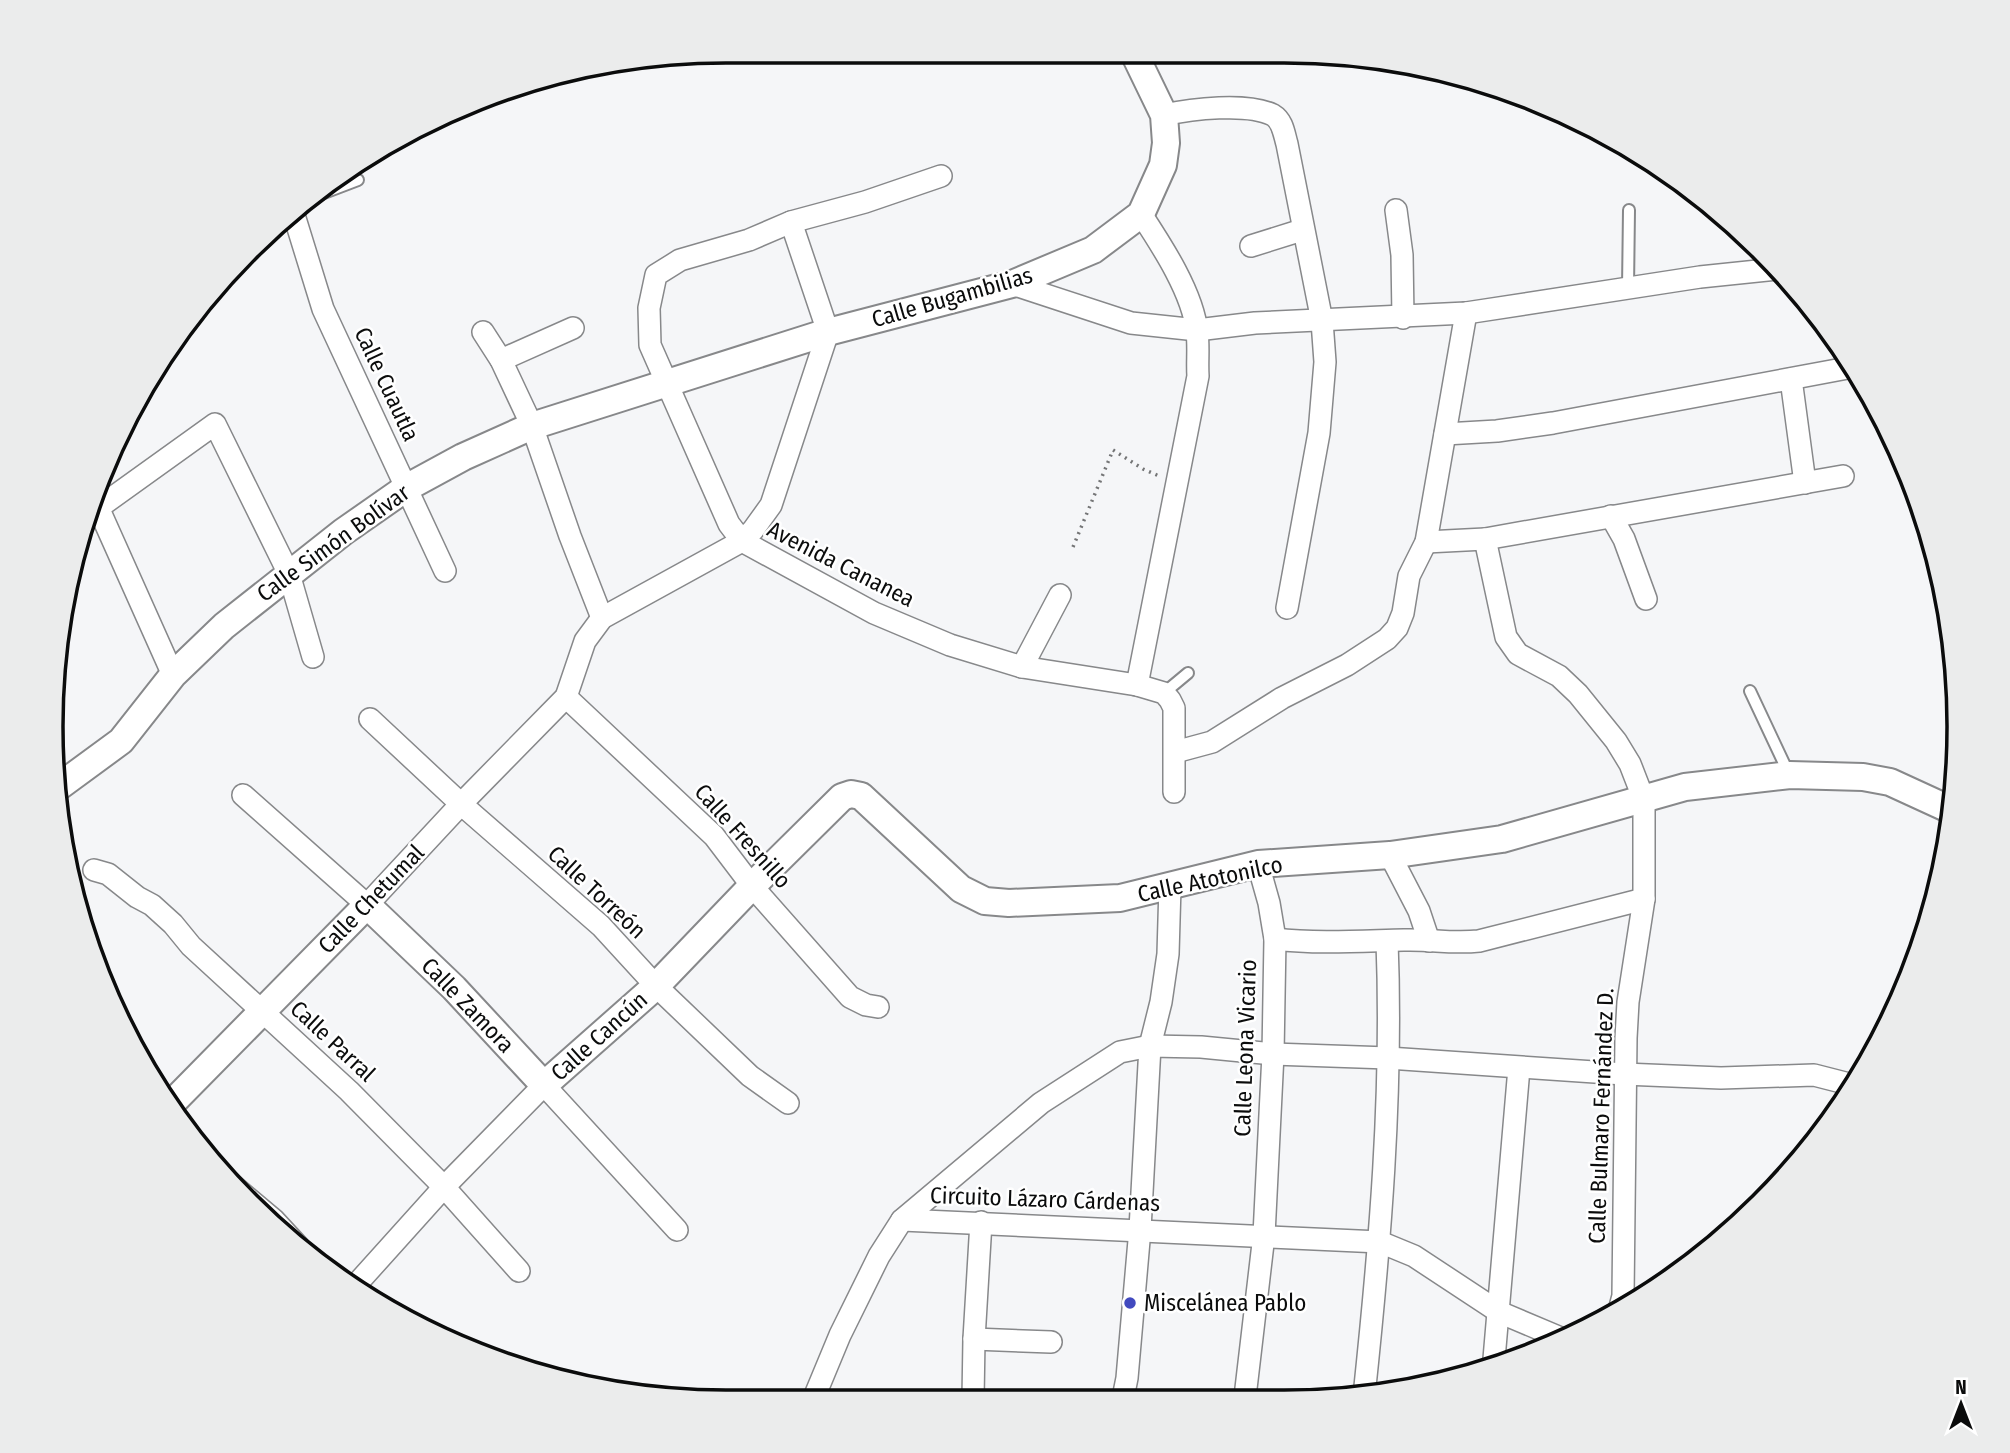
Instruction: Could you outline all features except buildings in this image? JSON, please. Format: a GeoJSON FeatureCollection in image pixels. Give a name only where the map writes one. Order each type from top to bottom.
{"type":"FeatureCollection","features":[{"type":"Feature","properties":{"kind":"street","name":"Calle Bugambilias"},"geometry":{"type":"LineString","coordinates":[[666,383],[828,332],[1012,284],[1093,250],[1141,214],[1163,165],[1166,143],[1164,115],[1139,63]]}},
{"type":"Feature","properties":{"kind":"street"},"geometry":{"type":"LineString","coordinates":[[1164,115],[1192,108],[1239,108],[1273,115],[1282,124],[1287,144],[1322,321],[1325,362],[1319,433],[1287,608]]}},
{"type":"Feature","properties":{"kind":"street"},"geometry":{"type":"LineString","coordinates":[[566,697],[585,641],[602,618],[742,541],[771,505],[828,332],[791,222],[865,202],[940,176]]}},
{"type":"Feature","properties":{"kind":"street"},"geometry":{"type":"LineString","coordinates":[[1396,210],[1402,255],[1403,318]]}},
{"type":"Feature","properties":{"kind":"street"},"geometry":{"type":"LineString","coordinates":[[1137,685],[1198,376],[1197,330],[1184,289],[1141,214]]}},
{"type":"Feature","properties":{"kind":"street","name":"Calle Cuautla"},"geometry":{"type":"LineString","coordinates":[[296,222],[323,309],[445,571]]}},
{"type":"Feature","properties":{"kind":"street","name":"Avenida Cananea"},"geometry":{"type":"LineString","coordinates":[[791,222],[749,240],[680,260],[656,275],[649,307],[650,345],[729,524],[742,541],[874,612],[969,652],[1022,667],[1137,685],[1164,693]]}},
{"type":"Feature","properties":{"kind":"street"},"geometry":{"type":"LineString","coordinates":[[1251,246],[1302,230]]}},
{"type":"Feature","properties":{"kind":"street"},"geometry":{"type":"LineString","coordinates":[[1012,284],[1131,323],[1197,330],[1255,323],[1466,313],[1761,266]]}},
{"type":"Feature","properties":{"kind":"street"},"geometry":{"type":"LineString","coordinates":[[1175,752],[1212,742],[1282,698],[1347,665],[1387,639],[1397,628],[1409,576],[1426,542],[1466,313]]}},
{"type":"Feature","properties":{"kind":"street"},"geometry":{"type":"LineString","coordinates":[[500,360],[573,328]]}},
{"type":"Feature","properties":{"kind":"street"},"geometry":{"type":"LineString","coordinates":[[483,332],[500,360],[532,426],[602,618]]}},
{"type":"Feature","properties":{"kind":"street"},"geometry":{"type":"LineString","coordinates":[[1445,434],[1497,431],[1553,423],[1842,369]]}},
{"type":"Feature","properties":{"kind":"street"},"geometry":{"type":"LineString","coordinates":[[1791,379],[1805,483]]}},
{"type":"Feature","properties":{"kind":"street","name":"Calle Simón Bolívar"},"geometry":{"type":"LineString","coordinates":[[65,779],[121,741],[173,676],[224,626],[343,532],[406,488],[463,457],[532,426],[666,383]]}},
{"type":"Feature","properties":{"kind":"street"},"geometry":{"type":"LineString","coordinates":[[102,503],[215,425],[289,573],[313,657]]}},
{"type":"Feature","properties":{"kind":"street"},"geometry":{"type":"LineString","coordinates":[[1426,542],[1485,539],[1843,476]]}},
{"type":"Feature","properties":{"kind":"street"},"geometry":{"type":"LineString","coordinates":[[99,509],[173,676]]}},
{"type":"Feature","properties":{"kind":"street"},"geometry":{"type":"LineString","coordinates":[[1611,516],[1624,539],[1646,599]]}},
{"type":"Feature","properties":{"kind":"street"},"geometry":{"type":"LineString","coordinates":[[1485,539],[1506,637],[1518,654],[1559,676],[1578,694],[1616,741],[1630,764],[1644,800]]}},
{"type":"Feature","properties":{"kind":"street"},"geometry":{"type":"LineString","coordinates":[[1022,667],[1060,595]]}},
{"type":"Feature","properties":{"kind":"street"},"geometry":{"type":"LineString","coordinates":[[1164,693],[1174,708],[1174,792]]}},
{"type":"Feature","properties":{"kind":"street","name":"Calle Chetumal"},"geometry":{"type":"LineString","coordinates":[[177,1098],[566,697]]}},
{"type":"Feature","properties":{"kind":"street","name":"Calle Fresnillo"},"geometry":{"type":"LineString","coordinates":[[566,697],[714,836],[752,886],[850,997],[866,1005],[878,1007]]}},
{"type":"Feature","properties":{"kind":"street","name":"Calle Torreón"},"geometry":{"type":"LineString","coordinates":[[370,719],[461,804],[601,926],[656,986],[750,1076],[788,1103]]}},
{"type":"Feature","properties":{"kind":"street","name":"Calle Atotonilco"},"geometry":{"type":"LineString","coordinates":[[851,794],[861,796],[961,889],[985,901],[1009,903],[1119,898],[1258,864],[1390,855],[1502,839],[1685,787],[1790,775],[1863,777],[1890,782],[1942,806]]}},
{"type":"Feature","properties":{"kind":"street","name":"Calle Cancún"},"geometry":{"type":"LineString","coordinates":[[361,1280],[443,1187],[544,1085],[656,986],[842,797],[851,794]]}},
{"type":"Feature","properties":{"kind":"street","name":"Calle Zamora"},"geometry":{"type":"LineString","coordinates":[[243,795],[367,905],[454,988],[677,1230]]}},
{"type":"Feature","properties":{"kind":"street","name":"Calle Bulmaro Fernández D."},"geometry":{"type":"LineString","coordinates":[[1623,1296],[1624,1074],[1628,1002],[1644,899],[1644,800]]}},
{"type":"Feature","properties":{"kind":"street"},"geometry":{"type":"LineString","coordinates":[[1390,855],[1419,911],[1429,941]]}},
{"type":"Feature","properties":{"kind":"street","name":"Calle Leona Vicario"},"geometry":{"type":"LineString","coordinates":[[1246,1390],[1264,1235],[1273,1054],[1275,939],[1269,903],[1258,864]]}},
{"type":"Feature","properties":{"kind":"street","name":"Calle Parral"},"geometry":{"type":"LineString","coordinates":[[94,870],[108,874],[173,923],[191,946],[349,1091],[443,1187],[519,1271]]}},
{"type":"Feature","properties":{"kind":"street"},"geometry":{"type":"LineString","coordinates":[[1125,1390],[1140,1229],[1150,1046],[1161,1002],[1168,954],[1170,886]]}},
{"type":"Feature","properties":{"kind":"street"},"geometry":{"type":"LineString","coordinates":[[1275,939],[1300,942],[1429,941],[1455,944],[1479,941],[1644,899]]}},
{"type":"Feature","properties":{"kind":"street"},"geometry":{"type":"LineString","coordinates":[[1365,1385],[1380,1242],[1388,1058],[1387,941]]}},
{"type":"Feature","properties":{"kind":"street","name":"Circuito Lázaro Cárdenas"},"geometry":{"type":"LineString","coordinates":[[902,1220],[1041,1103],[1120,1052],[1150,1046],[1624,1074],[1721,1078],[1814,1075],[1843,1082]]}},
{"type":"Feature","properties":{"kind":"street"},"geometry":{"type":"LineString","coordinates":[[1494,1356],[1519,1068]]}},
{"type":"Feature","properties":{"kind":"street"},"geometry":{"type":"LineString","coordinates":[[817,1390],[840,1335],[879,1256],[902,1220]]}},
{"type":"Feature","properties":{"kind":"street","name":"Circuito Lázaro Cárdenas"},"geometry":{"type":"LineString","coordinates":[[902,1220],[1380,1242],[1414,1256],[1499,1312],[1550,1333]]}},
{"type":"Feature","properties":{"kind":"street"},"geometry":{"type":"LineString","coordinates":[[974,1390],[974,1339],[981,1222]]}},
{"type":"Feature","properties":{"kind":"street"},"geometry":{"type":"LineString","coordinates":[[974,1339],[1051,1342]]}},
{"type":"Feature","properties":{"kind":"lane"},"geometry":{"type":"LineString","coordinates":[[343,186],[358,180]]}},
{"type":"Feature","properties":{"kind":"lane"},"geometry":{"type":"LineString","coordinates":[[1628,288],[1629,210]]}},
{"type":"Feature","properties":{"kind":"lane"},"geometry":{"type":"LineString","coordinates":[[1164,693],[1188,673]]}},
{"type":"Feature","properties":{"kind":"lane"},"geometry":{"type":"LineString","coordinates":[[1750,691],[1790,775]]}},
{"type":"Feature","properties":{"kind":"path"},"geometry":{"type":"LineString","coordinates":[[1073,547],[1113,450],[1143,469],[1177,484]]}},
{"type":"Feature","properties":{"kind":"place","name":"Miscelánea Pablo"},"geometry":{"type":"Point","coordinates":[1130,1303]}}]}
